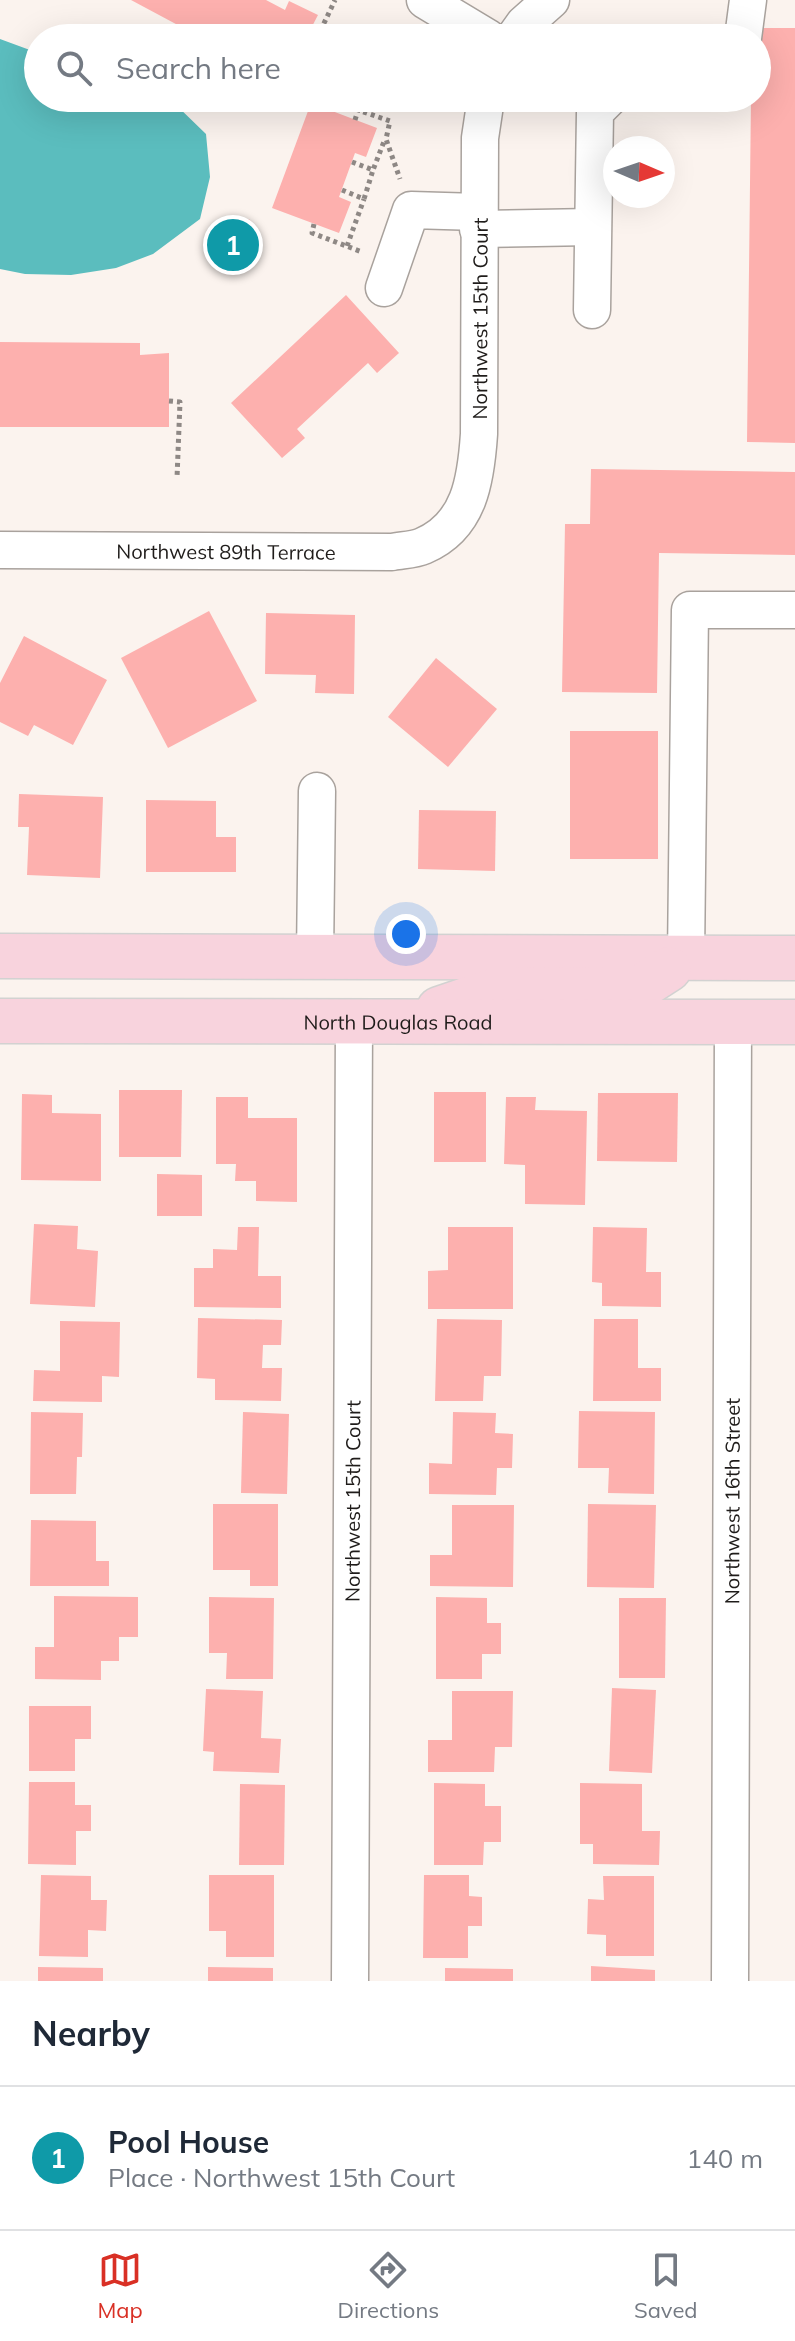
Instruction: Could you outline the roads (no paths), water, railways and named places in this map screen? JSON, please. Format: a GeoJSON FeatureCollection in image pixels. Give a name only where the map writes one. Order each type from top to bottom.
{"type":"FeatureCollection","features":[{"type":"Feature","properties":{"kind":"main road"},"geometry":{"type":"LineString","coordinates":[[0,956],[795,958]]}},
{"type":"Feature","properties":{"kind":"main road"},"geometry":{"type":"LineString","coordinates":[[402,1021],[495,990],[638,989],[686,958]]}},
{"type":"Feature","properties":{"kind":"main road","name":"North Douglas Road"},"geometry":{"type":"LineString","coordinates":[[0,1021],[795,1022]]}},
{"type":"Feature","properties":{"kind":"street"},"geometry":{"type":"LineString","coordinates":[[425,0],[465,24]]}},
{"type":"Feature","properties":{"kind":"street"},"geometry":{"type":"LineString","coordinates":[[524,24],[551,0]]}},
{"type":"Feature","properties":{"kind":"street"},"geometry":{"type":"LineString","coordinates":[[721,0],[722,24]]}},
{"type":"Feature","properties":{"kind":"street"},"geometry":{"type":"LineString","coordinates":[[745,24],[748,0]]}},
{"type":"Feature","properties":{"kind":"street","name":"Northwest 15th Court"},"geometry":{"type":"LineString","coordinates":[[446,533],[467,508],[476,471],[479,434],[478,220],[480,138],[484,112]]}},
{"type":"Feature","properties":{"kind":"street"},"geometry":{"type":"LineString","coordinates":[[592,310],[595,112]]}},
{"type":"Feature","properties":{"kind":"street"},"geometry":{"type":"LineString","coordinates":[[388,276],[411,210],[478,220],[592,227]]}},
{"type":"Feature","properties":{"kind":"street","name":"Northwest 89th Terrace"},"geometry":{"type":"LineString","coordinates":[[0,550],[392,552],[422,547],[446,533]]}},
{"type":"Feature","properties":{"kind":"street"},"geometry":{"type":"LineString","coordinates":[[686,958],[690,610],[795,610]]}},
{"type":"Feature","properties":{"kind":"street"},"geometry":{"type":"LineString","coordinates":[[315,957],[317,791]]}},
{"type":"Feature","properties":{"kind":"street","name":"Northwest 15th Court"},"geometry":{"type":"LineString","coordinates":[[350,1981],[354,1021]]}},
{"type":"Feature","properties":{"kind":"street","name":"Northwest 16th Street"},"geometry":{"type":"LineString","coordinates":[[730,1981],[733,1022]]}},
{"type":"Feature","properties":{"kind":"water"},"geometry":{"type":"Polygon","coordinates":[[[0,39],[24,48],[24,112],[183,112],[206,134],[210,177],[200,219],[153,254],[116,268],[71,275],[25,274],[0,269],[0,39]]]}},
{"type":"Feature","properties":{"kind":"place","name":"Pool House"},"geometry":{"type":"Point","coordinates":[233,245]}}]}
